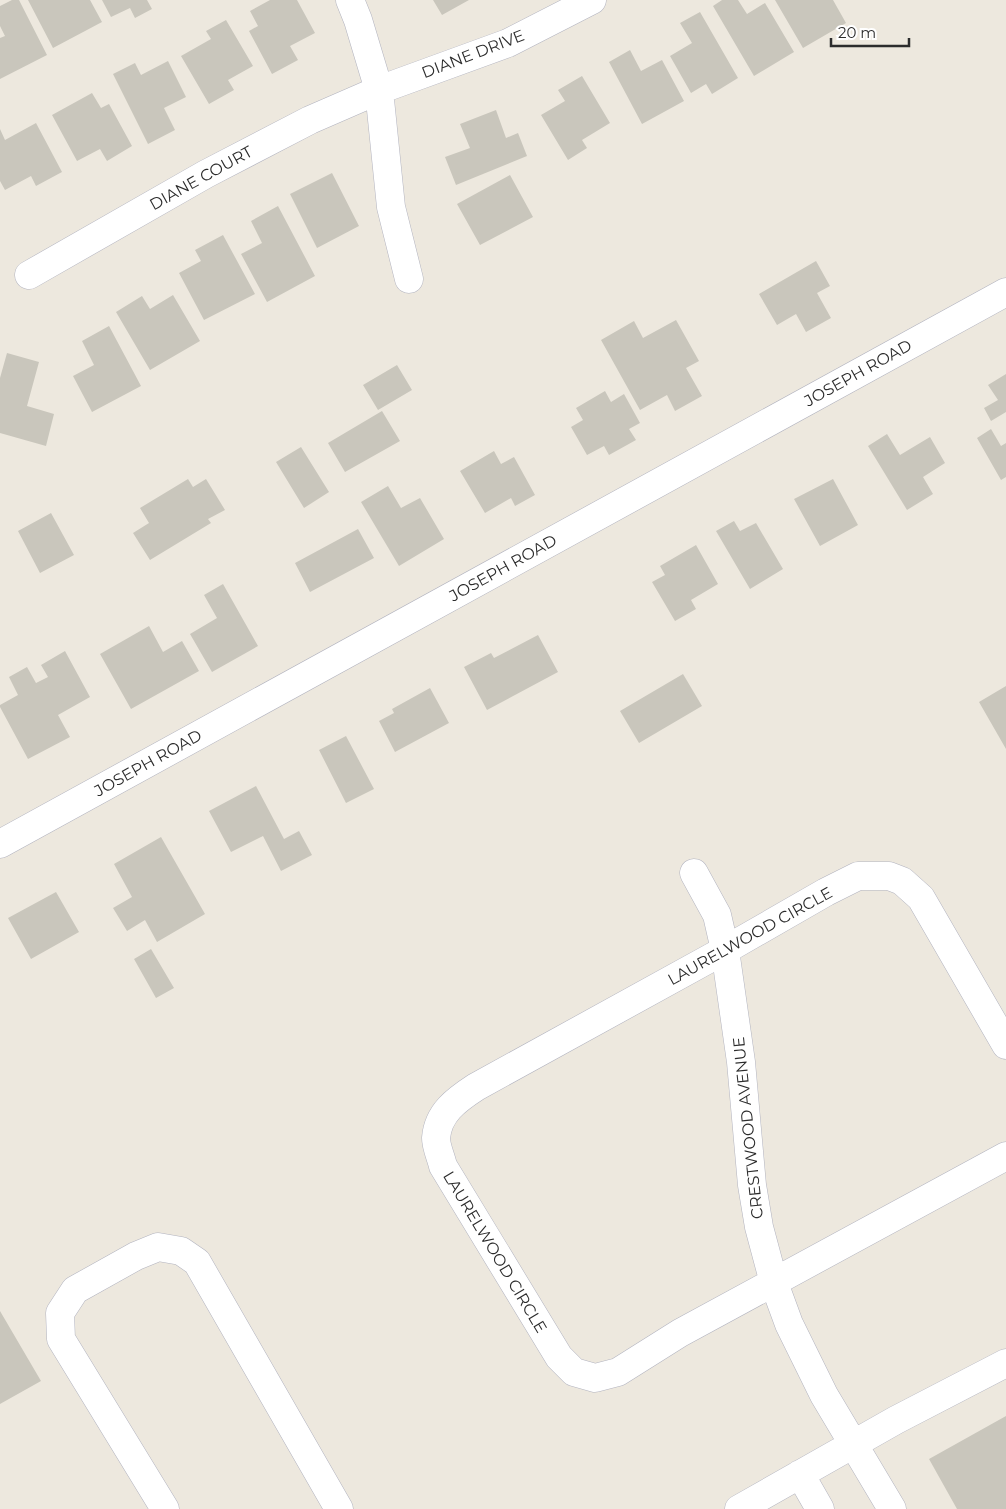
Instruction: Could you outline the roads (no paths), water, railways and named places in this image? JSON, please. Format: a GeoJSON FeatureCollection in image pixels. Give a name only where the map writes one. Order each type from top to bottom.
{"type":"FeatureCollection","features":[{"type":"Feature","properties":{"kind":"street"},"geometry":{"type":"LineString","coordinates":[[350,0],[379,90],[391,207],[409,279]]}},
{"type":"Feature","properties":{"kind":"street","name":"DIANE DRIVE"},"geometry":{"type":"LineString","coordinates":[[379,90],[508,43],[592,0]]}},
{"type":"Feature","properties":{"kind":"street","name":"DIANE COURT"},"geometry":{"type":"LineString","coordinates":[[29,275],[206,174],[310,120],[379,90]]}},
{"type":"Feature","properties":{"kind":"street","name":"JOSEPH ROAD"},"geometry":{"type":"LineString","coordinates":[[0,844],[1006,292]]}},
{"type":"Feature","properties":{"kind":"street","name":"CRESTWOOD AVENUE"},"geometry":{"type":"LineString","coordinates":[[694,873],[717,915],[726,950],[742,1062],[752,1185],[759,1227],[774,1282],[789,1324],[824,1395],[892,1509]]}},
{"type":"Feature","properties":{"kind":"street","name":"LAURELWOOD CIRCLE"},"geometry":{"type":"LineString","coordinates":[[1006,1045],[921,898],[902,881],[889,876],[858,876],[476,1087],[456,1100],[445,1112],[439,1125],[436,1140],[443,1166],[559,1357],[574,1372],[595,1378],[618,1372],[680,1333],[1006,1156]]}},
{"type":"Feature","properties":{"kind":"street"},"geometry":{"type":"LineString","coordinates":[[165,1509],[61,1339],[60,1313],[75,1290],[136,1256],[158,1248],[181,1251],[197,1262],[339,1509]]}},
{"type":"Feature","properties":{"kind":"street"},"geometry":{"type":"LineString","coordinates":[[739,1509],[896,1420],[1006,1363]]}},
{"type":"Feature","properties":{"kind":"street"},"geometry":{"type":"LineString","coordinates":[[800,1474],[820,1509]]}}]}
